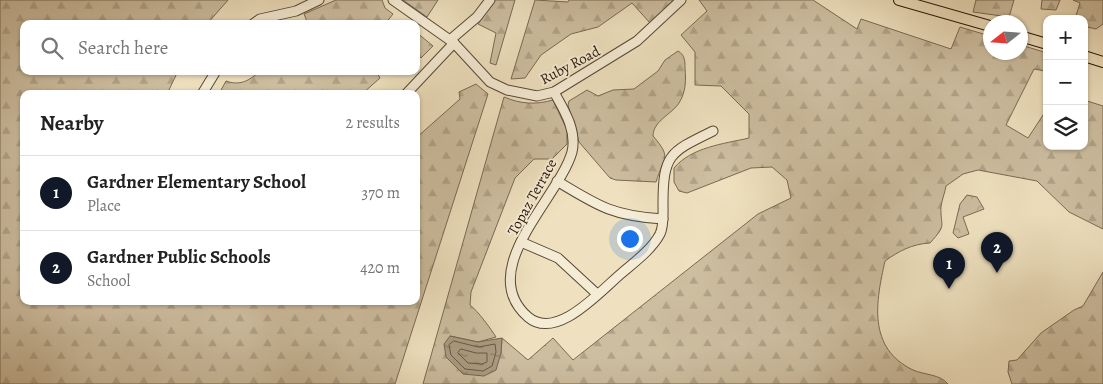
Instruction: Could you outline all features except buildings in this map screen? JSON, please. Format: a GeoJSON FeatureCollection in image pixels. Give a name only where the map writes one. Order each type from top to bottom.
{"type":"FeatureCollection","features":[{"type":"Feature","properties":{"kind":"main road"},"geometry":{"type":"LineString","coordinates":[[900,0],[983,24]]}},
{"type":"Feature","properties":{"kind":"main road"},"geometry":{"type":"LineString","coordinates":[[1028,38],[1043,43]]}},
{"type":"Feature","properties":{"kind":"main road"},"geometry":{"type":"LineString","coordinates":[[1088,57],[1103,62]]}},
{"type":"Feature","properties":{"kind":"street"},"geometry":{"type":"LineString","coordinates":[[260,20],[296,11],[319,0]]}},
{"type":"Feature","properties":{"kind":"street","name":"Ruby Road"},"geometry":{"type":"LineString","coordinates":[[393,0],[452,42],[494,85],[527,95],[544,95],[554,92],[637,41],[682,0]]}},
{"type":"Feature","properties":{"kind":"street"},"geometry":{"type":"LineString","coordinates":[[410,90],[477,17],[490,0]]}},
{"type":"Feature","properties":{"kind":"street"},"geometry":{"type":"LineString","coordinates":[[204,90],[214,75]]}},
{"type":"Feature","properties":{"kind":"street","name":"Topaz Terrace"},"geometry":{"type":"LineString","coordinates":[[554,92],[567,117],[573,137],[572,152],[557,181],[526,229],[509,281],[512,298],[520,310],[532,320],[543,322],[562,321],[580,310],[651,246],[660,233],[663,219],[665,166],[674,152],[713,131]]}},
{"type":"Feature","properties":{"kind":"street"},"geometry":{"type":"LineString","coordinates":[[557,181],[611,212],[634,217],[663,219]]}},
{"type":"Feature","properties":{"kind":"street"},"geometry":{"type":"LineString","coordinates":[[522,242],[558,258],[597,294]]}},
{"type":"Feature","properties":{"kind":"green space"},"geometry":{"type":"Polygon","coordinates":[[[0,0],[228,0],[210,20],[20,20],[20,75],[176,75],[169,90],[20,90],[20,305],[420,305],[420,134],[460,99],[459,92],[476,84],[488,94],[395,384],[0,384],[0,0]]]}},
{"type":"Feature","properties":{"kind":"green space"},"geometry":{"type":"Polygon","coordinates":[[[336,0],[382,0],[385,8],[393,14],[388,20],[306,20],[304,14],[336,0]]]}},
{"type":"Feature","properties":{"kind":"green space"},"geometry":{"type":"Polygon","coordinates":[[[403,0],[438,0],[427,17],[403,0]]]}},
{"type":"Feature","properties":{"kind":"green space"},"geometry":{"type":"Polygon","coordinates":[[[495,0],[515,0],[496,65],[490,63],[496,33],[478,24],[495,0]]]}},
{"type":"Feature","properties":{"kind":"green space"},"geometry":{"type":"Polygon","coordinates":[[[535,0],[568,2],[569,0],[674,0],[650,23],[632,3],[598,27],[571,34],[541,55],[525,78],[511,79],[535,0]]]}},
{"type":"Feature","properties":{"kind":"green space"},"geometry":{"type":"Polygon","coordinates":[[[699,0],[813,0],[857,29],[861,19],[951,49],[960,27],[983,34],[983,60],[1028,60],[1028,47],[1043,52],[1043,71],[1034,69],[1006,125],[1028,138],[1043,115],[1043,150],[1088,150],[1088,101],[1103,106],[1103,229],[1069,212],[1037,181],[978,170],[963,174],[946,186],[941,206],[942,225],[939,232],[930,243],[906,249],[885,261],[879,292],[878,322],[888,349],[898,361],[917,372],[941,378],[948,384],[423,384],[504,97],[528,103],[553,100],[567,130],[567,144],[552,159],[534,159],[515,178],[471,292],[470,305],[496,337],[478,342],[450,336],[501,353],[502,338],[528,360],[553,338],[573,360],[758,214],[791,198],[787,180],[772,167],[751,168],[687,193],[679,191],[674,182],[674,168],[690,155],[708,147],[749,138],[749,114],[721,86],[695,85],[695,52],[681,35],[707,11],[699,0]]]}},
{"type":"Feature","properties":{"kind":"green space"},"geometry":{"type":"Polygon","coordinates":[[[976,0],[1014,0],[1010,15],[973,12],[976,0]]]}},
{"type":"Feature","properties":{"kind":"green space"},"geometry":{"type":"Polygon","coordinates":[[[1042,0],[1060,0],[1056,10],[1041,9],[1042,0]]]}},
{"type":"Feature","properties":{"kind":"green space"},"geometry":{"type":"Polygon","coordinates":[[[1073,0],[1103,0],[1103,24],[1096,29],[1088,27],[1088,15],[1076,15],[1080,3],[1073,0]]]}},
{"type":"Feature","properties":{"kind":"green space"},"geometry":{"type":"Polygon","coordinates":[[[420,35],[433,46],[420,57],[420,35]]]}},
{"type":"Feature","properties":{"kind":"green space"},"geometry":{"type":"Polygon","coordinates":[[[678,51],[682,54],[685,61],[685,86],[679,103],[659,122],[654,131],[653,136],[663,149],[665,158],[656,182],[610,178],[579,142],[568,105],[569,101],[587,90],[598,96],[613,90],[634,89],[658,71],[665,60],[678,51]]]}},
{"type":"Feature","properties":{"kind":"green space"},"geometry":{"type":"Polygon","coordinates":[[[255,75],[378,75],[380,78],[366,90],[221,90],[226,81],[240,83],[255,75]]]}},
{"type":"Feature","properties":{"kind":"green space"},"geometry":{"type":"Polygon","coordinates":[[[967,195],[977,197],[984,209],[963,217],[969,234],[958,238],[953,233],[960,204],[967,195]]]}},
{"type":"Feature","properties":{"kind":"green space"},"geometry":{"type":"Polygon","coordinates":[[[1103,272],[1103,384],[1012,384],[1008,372],[1009,361],[1017,360],[1041,333],[1074,310],[1083,306],[1103,272]]]}},
{"type":"Feature","properties":{"kind":"water"},"geometry":{"type":"Polygon","coordinates":[[[450,336],[478,342],[502,338],[501,353],[496,370],[484,376],[463,374],[446,357],[444,344],[450,336]]]}},
{"type":"Feature","properties":{"kind":"place","name":"Gardner Public Schools"},"geometry":{"type":"Point","coordinates":[997,273]}},
{"type":"Feature","properties":{"kind":"place","name":"Gardner Elementary School"},"geometry":{"type":"Point","coordinates":[949,289]}}]}
